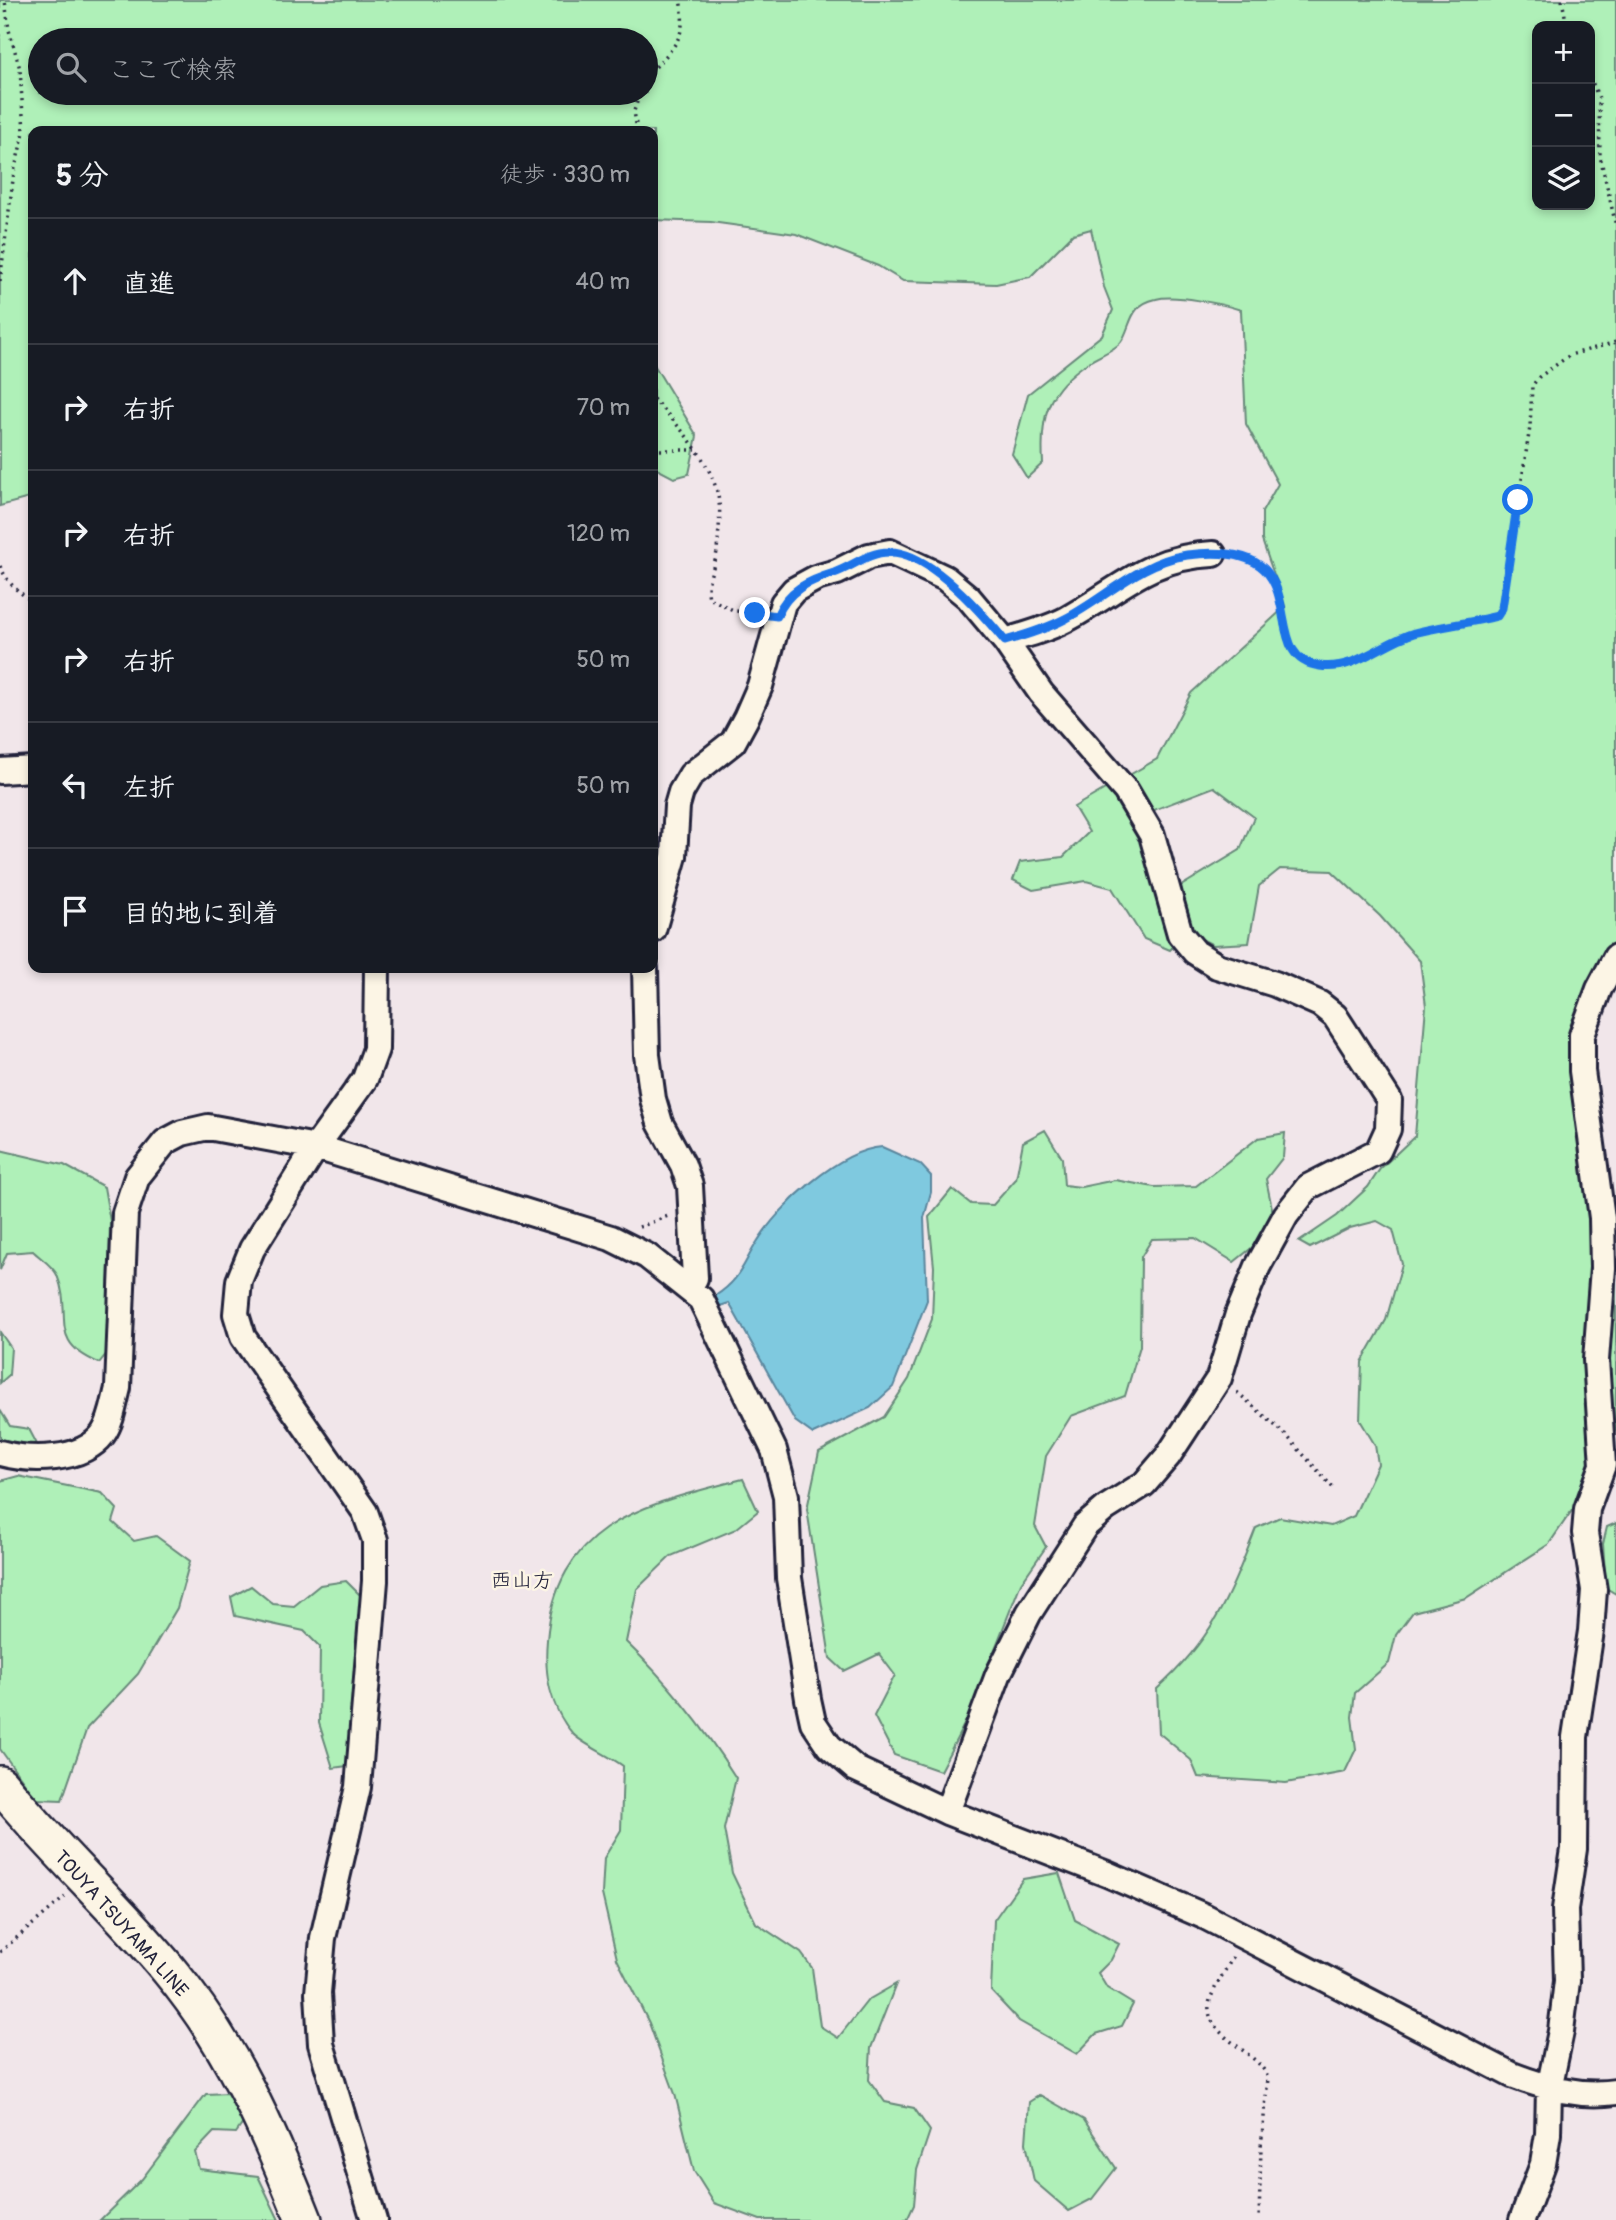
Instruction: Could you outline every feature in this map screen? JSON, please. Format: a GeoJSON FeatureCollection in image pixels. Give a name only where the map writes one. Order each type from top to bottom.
{"type":"FeatureCollection","features":[{"type":"Feature","properties":{"kind":"main road","name":"TOUYA TSUYAMA LINE"},"geometry":{"type":"LineString","coordinates":[[0,1784],[34,1827],[168,1968],[237,2066],[266,2124],[304,2220]]}},
{"type":"Feature","properties":{"kind":"street"},"geometry":{"type":"LineString","coordinates":[[658,912],[674,856],[677,806],[681,792],[691,775],[733,742],[760,686],[777,616],[783,603],[794,590],[869,556],[890,552],[910,558],[945,578],[968,597],[1005,641],[1041,693],[1126,791],[1152,835],[1180,934],[1195,952],[1217,966],[1275,984],[1320,1004],[1335,1016],[1390,1100],[1388,1129],[1378,1151],[1308,1187],[1286,1215],[1258,1266],[1238,1314],[1219,1378],[1168,1456],[1144,1484],[1106,1508],[1086,1526],[1029,1613],[998,1675],[947,1812]]}},
{"type":"Feature","properties":{"kind":"street"},"geometry":{"type":"LineString","coordinates":[[1005,641],[1068,618],[1133,575],[1169,559],[1213,554]]}},
{"type":"Feature","properties":{"kind":"street"},"geometry":{"type":"LineString","coordinates":[[0,771],[28,769]]}},
{"type":"Feature","properties":{"kind":"street"},"geometry":{"type":"LineString","coordinates":[[1522,2220],[1543,2164],[1548,2134],[1549,2089],[1561,2031],[1567,1980],[1565,1909],[1574,1849],[1575,1737],[1591,1631],[1594,1590],[1585,1533],[1587,1509],[1603,1465],[1596,1360],[1603,1268],[1602,1218],[1581,1071],[1582,1035],[1599,989],[1616,957]]}},
{"type":"Feature","properties":{"kind":"street"},"geometry":{"type":"LineString","coordinates":[[374,2220],[321,2044],[318,1993],[323,1938],[358,1787],[375,1581],[375,1540],[365,1512],[243,1337],[236,1314],[239,1282],[252,1249],[316,1147],[365,1079],[376,1049],[377,973]]}},
{"type":"Feature","properties":{"kind":"street"},"geometry":{"type":"LineString","coordinates":[[645,973],[647,1055],[653,1099],[660,1123],[683,1165],[690,1186],[695,1278],[700,1301],[774,1450],[786,1496],[789,1578],[813,1722],[829,1746],[856,1769],[947,1812],[1107,1874],[1247,1937],[1512,2075],[1549,2089],[1616,2092]]}},
{"type":"Feature","properties":{"kind":"street"},"geometry":{"type":"LineString","coordinates":[[0,1453],[16,1457],[60,1457],[87,1446],[102,1435],[111,1416],[118,1388],[125,1213],[137,1177],[165,1142],[182,1133],[208,1127],[316,1147],[611,1238],[647,1256],[700,1301]]}},
{"type":"Feature","properties":{"kind":"street"},"geometry":{"type":"LineString","coordinates":[[1577,2092],[1616,2076]]}},
{"type":"Feature","properties":{"kind":"path"},"geometry":{"type":"LineString","coordinates":[[0,281],[13,172],[24,132],[20,69],[9,30],[5,0]]}},
{"type":"Feature","properties":{"kind":"path"},"geometry":{"type":"LineString","coordinates":[[658,64],[674,46],[685,26],[680,0]]}},
{"type":"Feature","properties":{"kind":"path"},"geometry":{"type":"LineString","coordinates":[[1562,0],[1566,21]]}},
{"type":"Feature","properties":{"kind":"path"},"geometry":{"type":"LineString","coordinates":[[1593,84],[1599,99],[1600,156],[1616,226]]}},
{"type":"Feature","properties":{"kind":"path"},"geometry":{"type":"LineString","coordinates":[[636,105],[636,126]]}},
{"type":"Feature","properties":{"kind":"path"},"geometry":{"type":"LineString","coordinates":[[1213,554],[1249,558],[1265,566],[1273,579],[1291,646],[1303,660],[1320,666],[1344,664],[1411,634],[1497,616],[1502,608],[1530,428],[1532,386],[1539,377],[1570,355],[1616,342]]}},
{"type":"Feature","properties":{"kind":"path"},"geometry":{"type":"LineString","coordinates":[[658,404],[679,425],[696,450],[719,499],[716,556],[707,588],[709,598],[735,611],[777,616]]}},
{"type":"Feature","properties":{"kind":"path"},"geometry":{"type":"LineString","coordinates":[[658,450],[696,450]]}},
{"type":"Feature","properties":{"kind":"path"},"geometry":{"type":"LineString","coordinates":[[0,566],[6,578],[28,598]]}},
{"type":"Feature","properties":{"kind":"path"},"geometry":{"type":"LineString","coordinates":[[611,1238],[691,1207]]}},
{"type":"Feature","properties":{"kind":"path"},"geometry":{"type":"LineString","coordinates":[[1219,1378],[1286,1435],[1334,1489]]}},
{"type":"Feature","properties":{"kind":"path"},"geometry":{"type":"LineString","coordinates":[[0,1952],[86,1882]]}},
{"type":"Feature","properties":{"kind":"path"},"geometry":{"type":"LineString","coordinates":[[1247,1937],[1210,2001],[1209,2017],[1221,2032],[1265,2068],[1268,2078],[1261,2146],[1259,2220]]}},
{"type":"Feature","properties":{"kind":"green space"},"geometry":{"type":"Polygon","coordinates":[[[0,0],[1616,0],[1616,968],[1598,979],[1584,995],[1578,1012],[1575,1061],[1588,1193],[1616,1206],[1616,1431],[1591,1453],[1587,1479],[1579,1500],[1549,1544],[1466,1598],[1413,1612],[1396,1635],[1389,1663],[1355,1693],[1352,1717],[1356,1749],[1345,1772],[1286,1783],[1198,1777],[1191,1760],[1159,1733],[1157,1689],[1193,1652],[1218,1615],[1256,1528],[1280,1517],[1331,1526],[1354,1516],[1378,1464],[1375,1445],[1360,1420],[1362,1362],[1386,1320],[1402,1264],[1393,1230],[1377,1221],[1350,1228],[1310,1248],[1299,1242],[1337,1216],[1415,1136],[1426,1006],[1420,961],[1380,916],[1332,871],[1280,869],[1259,886],[1249,943],[1213,945],[1188,932],[1181,886],[1240,850],[1254,817],[1214,787],[1156,809],[1137,826],[1177,943],[1170,950],[1144,939],[1112,888],[1086,881],[1033,890],[1013,880],[1020,862],[1063,857],[1089,832],[1074,807],[1157,759],[1191,693],[1285,607],[1262,540],[1262,512],[1278,484],[1246,424],[1241,310],[1175,298],[1156,299],[1140,306],[1121,342],[1075,372],[1055,393],[1045,418],[1043,463],[1027,478],[1012,454],[1028,394],[1102,335],[1113,310],[1104,287],[1091,229],[1073,234],[1030,277],[996,284],[903,281],[878,266],[796,234],[711,222],[658,220],[658,126],[28,126],[28,498],[0,506],[0,0]]]}},
{"type":"Feature","properties":{"kind":"green space"},"geometry":{"type":"Polygon","coordinates":[[[658,371],[697,436],[689,474],[674,478],[658,470],[658,371]]]}},
{"type":"Feature","properties":{"kind":"green space"},"geometry":{"type":"Polygon","coordinates":[[[1045,1130],[1062,1158],[1064,1185],[1081,1187],[1115,1180],[1154,1187],[1196,1186],[1258,1138],[1285,1133],[1283,1157],[1266,1179],[1274,1218],[1254,1246],[1234,1262],[1195,1238],[1152,1239],[1141,1257],[1140,1346],[1125,1396],[1071,1416],[1046,1456],[1035,1526],[1046,1547],[1021,1583],[968,1717],[940,1771],[894,1755],[874,1716],[895,1675],[879,1654],[844,1671],[830,1658],[807,1509],[819,1452],[884,1417],[909,1379],[932,1319],[934,1267],[929,1217],[952,1189],[971,1204],[993,1205],[1016,1179],[1023,1142],[1045,1130]]]}},
{"type":"Feature","properties":{"kind":"green space"},"geometry":{"type":"Polygon","coordinates":[[[0,1150],[64,1165],[104,1187],[110,1221],[107,1353],[99,1363],[72,1346],[64,1326],[62,1290],[57,1275],[49,1265],[33,1251],[7,1253],[0,1270],[0,1150]]]}},
{"type":"Feature","properties":{"kind":"green space"},"geometry":{"type":"Polygon","coordinates":[[[0,1332],[11,1348],[9,1375],[0,1383],[0,1332]]]}},
{"type":"Feature","properties":{"kind":"green space"},"geometry":{"type":"Polygon","coordinates":[[[0,1410],[10,1426],[29,1429],[39,1448],[0,1444],[0,1410]]]}},
{"type":"Feature","properties":{"kind":"green space"},"geometry":{"type":"Polygon","coordinates":[[[18,1476],[102,1493],[117,1509],[113,1522],[134,1541],[156,1536],[190,1561],[177,1608],[138,1674],[87,1728],[62,1800],[36,1799],[0,1749],[0,1481],[18,1476]]]}},
{"type":"Feature","properties":{"kind":"green space"},"geometry":{"type":"Polygon","coordinates":[[[743,1479],[758,1511],[736,1529],[671,1556],[637,1589],[626,1642],[685,1706],[736,1778],[724,1829],[732,1873],[756,1923],[801,1953],[812,1968],[820,2026],[838,2038],[868,2000],[896,1984],[871,2048],[869,2080],[885,2102],[914,2108],[930,2131],[917,2170],[914,2205],[907,2220],[760,2220],[714,2203],[694,2171],[675,2094],[649,2023],[617,1959],[602,1894],[604,1858],[621,1830],[623,1766],[573,1734],[559,1713],[550,1690],[546,1652],[554,1600],[568,1568],[588,1544],[612,1525],[641,1510],[672,1498],[743,1479]]]}},
{"type":"Feature","properties":{"kind":"green space"},"geometry":{"type":"Polygon","coordinates":[[[1616,1523],[1616,1594],[1606,1588],[1603,1544],[1607,1527],[1616,1523]]]}},
{"type":"Feature","properties":{"kind":"green space"},"geometry":{"type":"Polygon","coordinates":[[[346,1581],[362,1597],[347,1766],[333,1768],[319,1723],[320,1647],[304,1631],[235,1616],[231,1597],[251,1586],[273,1604],[294,1606],[320,1585],[346,1581]]]}},
{"type":"Feature","properties":{"kind":"green space"},"geometry":{"type":"Polygon","coordinates":[[[1059,1873],[1075,1920],[1119,1944],[1111,1960],[1098,1973],[1107,1988],[1133,2004],[1122,2026],[1096,2034],[1077,2054],[1019,2021],[991,1991],[994,1920],[1023,1879],[1059,1873]]]}},
{"type":"Feature","properties":{"kind":"green space"},"geometry":{"type":"Polygon","coordinates":[[[228,2093],[243,2123],[236,2133],[214,2132],[195,2152],[199,2169],[258,2176],[279,2220],[100,2220],[142,2179],[206,2094],[228,2093]]]}},
{"type":"Feature","properties":{"kind":"green space"},"geometry":{"type":"Polygon","coordinates":[[[1040,2095],[1084,2120],[1116,2168],[1092,2199],[1069,2211],[1034,2181],[1026,2143],[1029,2102],[1040,2095]]]}},
{"type":"Feature","properties":{"kind":"water"},"geometry":{"type":"Polygon","coordinates":[[[882,1147],[920,1164],[931,1176],[931,1192],[924,1218],[927,1300],[893,1387],[870,1408],[813,1434],[795,1421],[729,1303],[720,1306],[715,1296],[735,1278],[767,1228],[795,1197],[847,1158],[865,1150],[882,1147]]]}},
{"type":"Feature","properties":{"kind":"district","name":"西山方"},"geometry":{"type":"Point","coordinates":[522,1580]}},
{"type":"Feature","properties":{"kind":"route"},"geometry":{"type":"LineString","coordinates":[[755,613],[777,616],[794,590],[869,556],[890,552],[910,558],[945,578],[968,597],[1005,641],[1068,618],[1133,575],[1169,559],[1186,555],[1237,556],[1249,558],[1265,566],[1280,600],[1285,630],[1291,646],[1303,660],[1320,666],[1344,664],[1411,634],[1497,616],[1502,608],[1518,500]]}}]}
